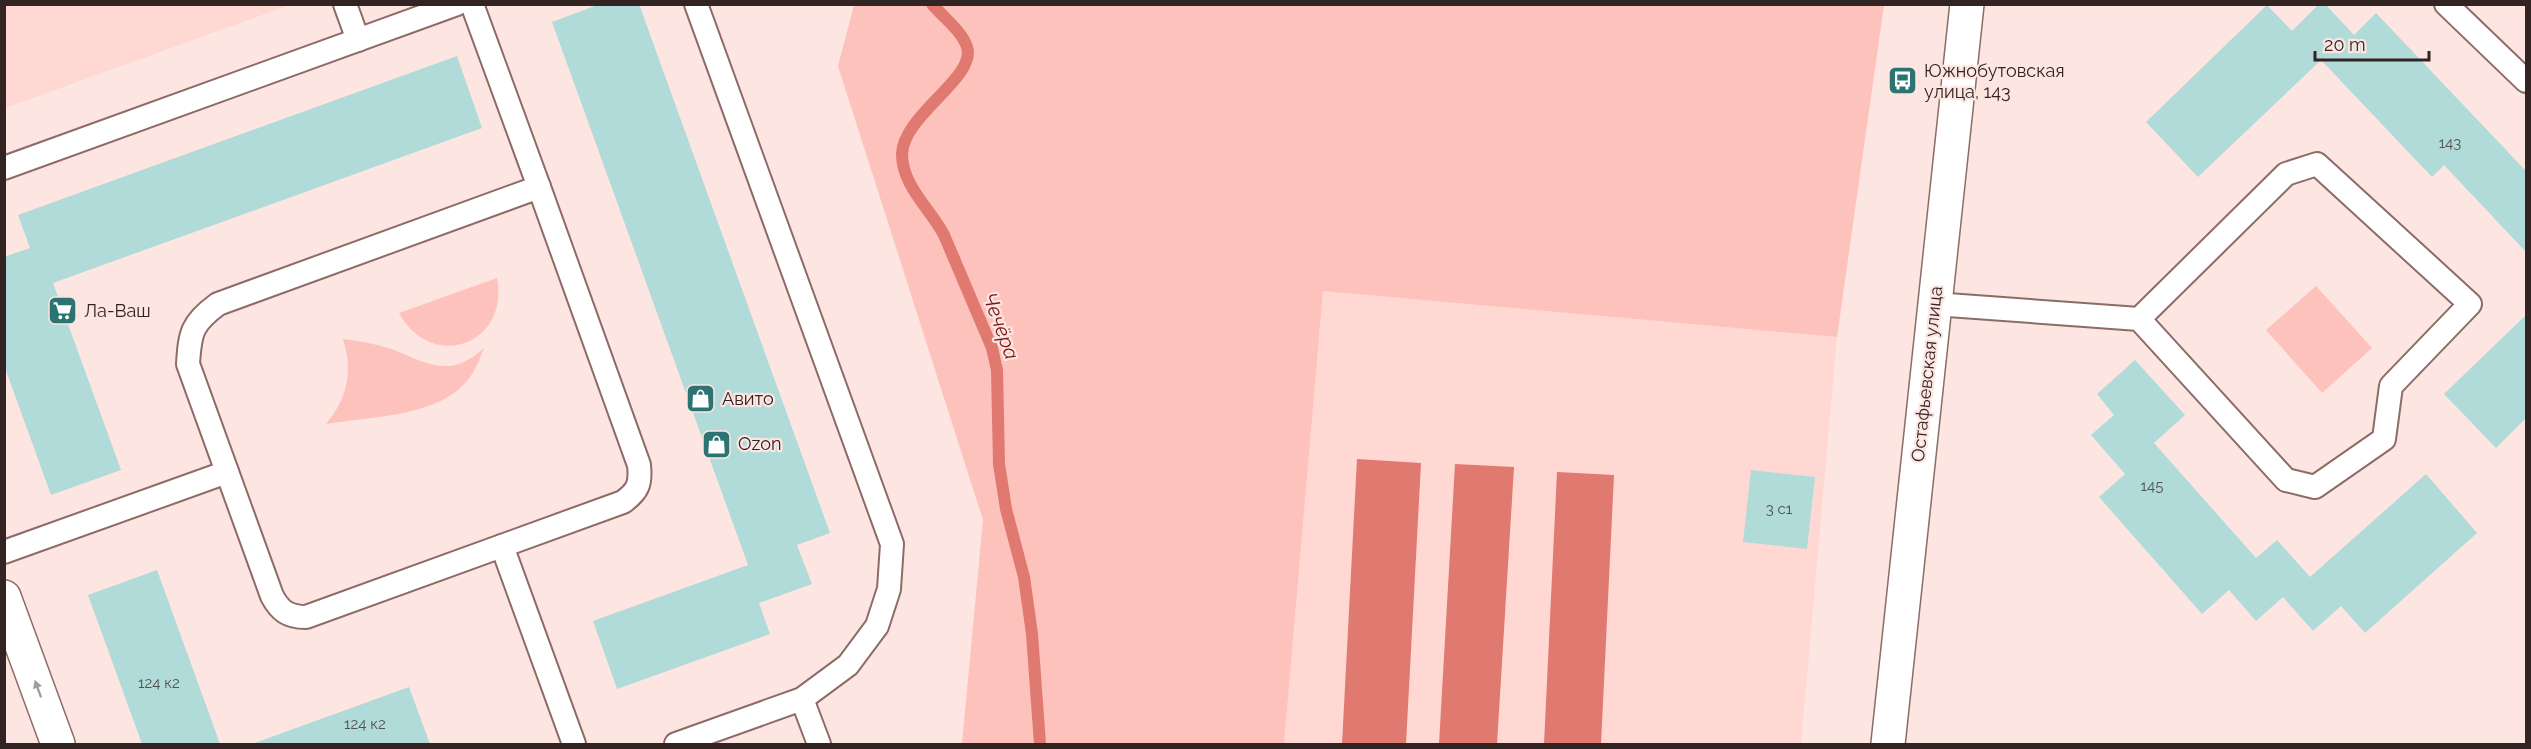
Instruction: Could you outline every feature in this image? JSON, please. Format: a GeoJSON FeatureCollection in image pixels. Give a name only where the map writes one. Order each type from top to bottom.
{"type":"FeatureCollection","features":[{"type":"Feature","properties":{"kind":"street","name":"Остафьевская улица"},"geometry":{"type":"LineString","coordinates":[[1888,744],[1967,4]]}},
{"type":"Feature","properties":{"kind":"street"},"geometry":{"type":"LineString","coordinates":[[4,597],[58,744]]}},
{"type":"Feature","properties":{"kind":"lane"},"geometry":{"type":"LineString","coordinates":[[345,4],[358,40]]}},
{"type":"Feature","properties":{"kind":"lane"},"geometry":{"type":"LineString","coordinates":[[4,168],[457,4]]}},
{"type":"Feature","properties":{"kind":"lane"},"geometry":{"type":"LineString","coordinates":[[472,4],[539,188],[639,465],[641,480],[636,493],[623,502],[306,617],[293,617],[279,609],[272,596],[188,364],[190,335],[201,316],[218,304],[539,188]]}},
{"type":"Feature","properties":{"kind":"lane"},"geometry":{"type":"LineString","coordinates":[[676,744],[802,699],[848,665],[877,626],[889,588],[892,544],[696,4]]}},
{"type":"Feature","properties":{"kind":"lane"},"geometry":{"type":"LineString","coordinates":[[2446,4],[2526,81]]}},
{"type":"Feature","properties":{"kind":"lane"},"geometry":{"type":"LineString","coordinates":[[1934,304],[2139,319],[2286,480],[2315,487],[2384,439],[2391,386],[2470,304],[2318,164],[2286,174],[2139,319]]}},
{"type":"Feature","properties":{"kind":"lane"},"geometry":{"type":"LineString","coordinates":[[4,552],[226,472]]}},
{"type":"Feature","properties":{"kind":"lane"},"geometry":{"type":"LineString","coordinates":[[502,546],[574,744]]}},
{"type":"Feature","properties":{"kind":"lane"},"geometry":{"type":"LineString","coordinates":[[802,699],[819,744]]}},
{"type":"Feature","properties":{"kind":"shaded area"},"geometry":{"type":"Polygon","coordinates":[[[5,4],[290,4],[290,5],[5,108],[5,4]]]}},
{"type":"Feature","properties":{"kind":"shaded area"},"geometry":{"type":"Polygon","coordinates":[[[854,5],[1884,5],[1837,337],[1323,291],[1284,744],[962,744],[983,520],[838,66],[854,5]]]}},
{"type":"Feature","properties":{"kind":"shaded area"},"geometry":{"type":"Polygon","coordinates":[[[497,278],[498,301],[492,320],[480,334],[465,343],[448,346],[430,342],[413,331],[399,313],[497,278]]]}},
{"type":"Feature","properties":{"kind":"shaded area"},"geometry":{"type":"Polygon","coordinates":[[[2316,286],[2372,348],[2322,393],[2266,330],[2316,286]]]}},
{"type":"Feature","properties":{"kind":"shaded area"},"geometry":{"type":"Polygon","coordinates":[[[1323,291],[1837,337],[1801,744],[1284,744],[1323,291]]]}},
{"type":"Feature","properties":{"kind":"shaded area"},"geometry":{"type":"Polygon","coordinates":[[[343,339],[381,346],[440,366],[461,363],[484,348],[475,370],[460,388],[447,398],[415,410],[326,424],[339,404],[347,384],[348,362],[343,339]]]}},
{"type":"Feature","properties":{"kind":"shaded area"},"geometry":{"type":"Polygon","coordinates":[[[1357,459],[1421,463],[1406,744],[1342,744],[1357,459]]]}},
{"type":"Feature","properties":{"kind":"shaded area"},"geometry":{"type":"Polygon","coordinates":[[[1455,464],[1514,467],[1497,744],[1439,744],[1455,464]]]}},
{"type":"Feature","properties":{"kind":"shaded area"},"geometry":{"type":"Polygon","coordinates":[[[1557,472],[1614,475],[1601,744],[1544,744],[1557,472]]]}},
{"type":"Feature","properties":{"kind":"building"},"geometry":{"type":"Polygon","coordinates":[[[600,4],[639,4],[830,533],[797,545],[812,584],[759,603],[770,634],[617,689],[593,621],[748,565],[552,22],[600,4]]]}},
{"type":"Feature","properties":{"kind":"building"},"geometry":{"type":"Polygon","coordinates":[[[2319,4],[2325,4],[2354,35],[2376,13],[2526,171],[2526,252],[2444,165],[2432,177],[2321,60],[2198,177],[2146,122],[2267,5],[2292,31],[2319,4]]]}},
{"type":"Feature","properties":{"kind":"building"},"geometry":{"type":"Polygon","coordinates":[[[457,56],[482,128],[53,283],[121,470],[51,495],[4,365],[4,257],[30,248],[18,215],[457,56]]]}},
{"type":"Feature","properties":{"kind":"building"},"geometry":{"type":"Polygon","coordinates":[[[2526,315],[2526,418],[2496,448],[2444,394],[2526,315]]]}},
{"type":"Feature","properties":{"kind":"building"},"geometry":{"type":"Polygon","coordinates":[[[2135,360],[2185,415],[2154,443],[2256,558],[2277,540],[2310,577],[2426,474],[2477,533],[2365,633],[2341,606],[2313,631],[2283,597],[2256,621],[2229,590],[2202,614],[2099,497],[2125,474],[2091,435],[2114,415],[2097,394],[2135,360]]]}},
{"type":"Feature","properties":{"kind":"building"},"geometry":{"type":"Polygon","coordinates":[[[1751,470],[1815,477],[1807,549],[1743,542],[1751,470]]]}},
{"type":"Feature","properties":{"kind":"building"},"geometry":{"type":"Polygon","coordinates":[[[157,570],[220,744],[142,744],[88,595],[157,570]]]}},
{"type":"Feature","properties":{"kind":"building"},"geometry":{"type":"Polygon","coordinates":[[[409,687],[430,744],[252,744],[409,687]]]}},
{"type":"Feature","properties":{"kind":"waterway","name":"Чечёра"},"geometry":{"type":"LineString","coordinates":[[932,4],[965,41],[967,59],[951,84],[914,125],[905,139],[902,154],[903,166],[912,187],[944,235],[992,348],[997,370],[999,464],[1006,509],[1024,577],[1032,634],[1040,744]]}},
{"type":"Feature","properties":{"kind":"place","name":"Южнобутовская улица, 143"},"geometry":{"type":"Point","coordinates":[1903,81]}},
{"type":"Feature","properties":{"kind":"place","name":"Ла-Ваш"},"geometry":{"type":"Point","coordinates":[63,311]}},
{"type":"Feature","properties":{"kind":"place","name":"Авито"},"geometry":{"type":"Point","coordinates":[701,399]}},
{"type":"Feature","properties":{"kind":"place","name":"Ozon"},"geometry":{"type":"Point","coordinates":[717,444]}}]}
